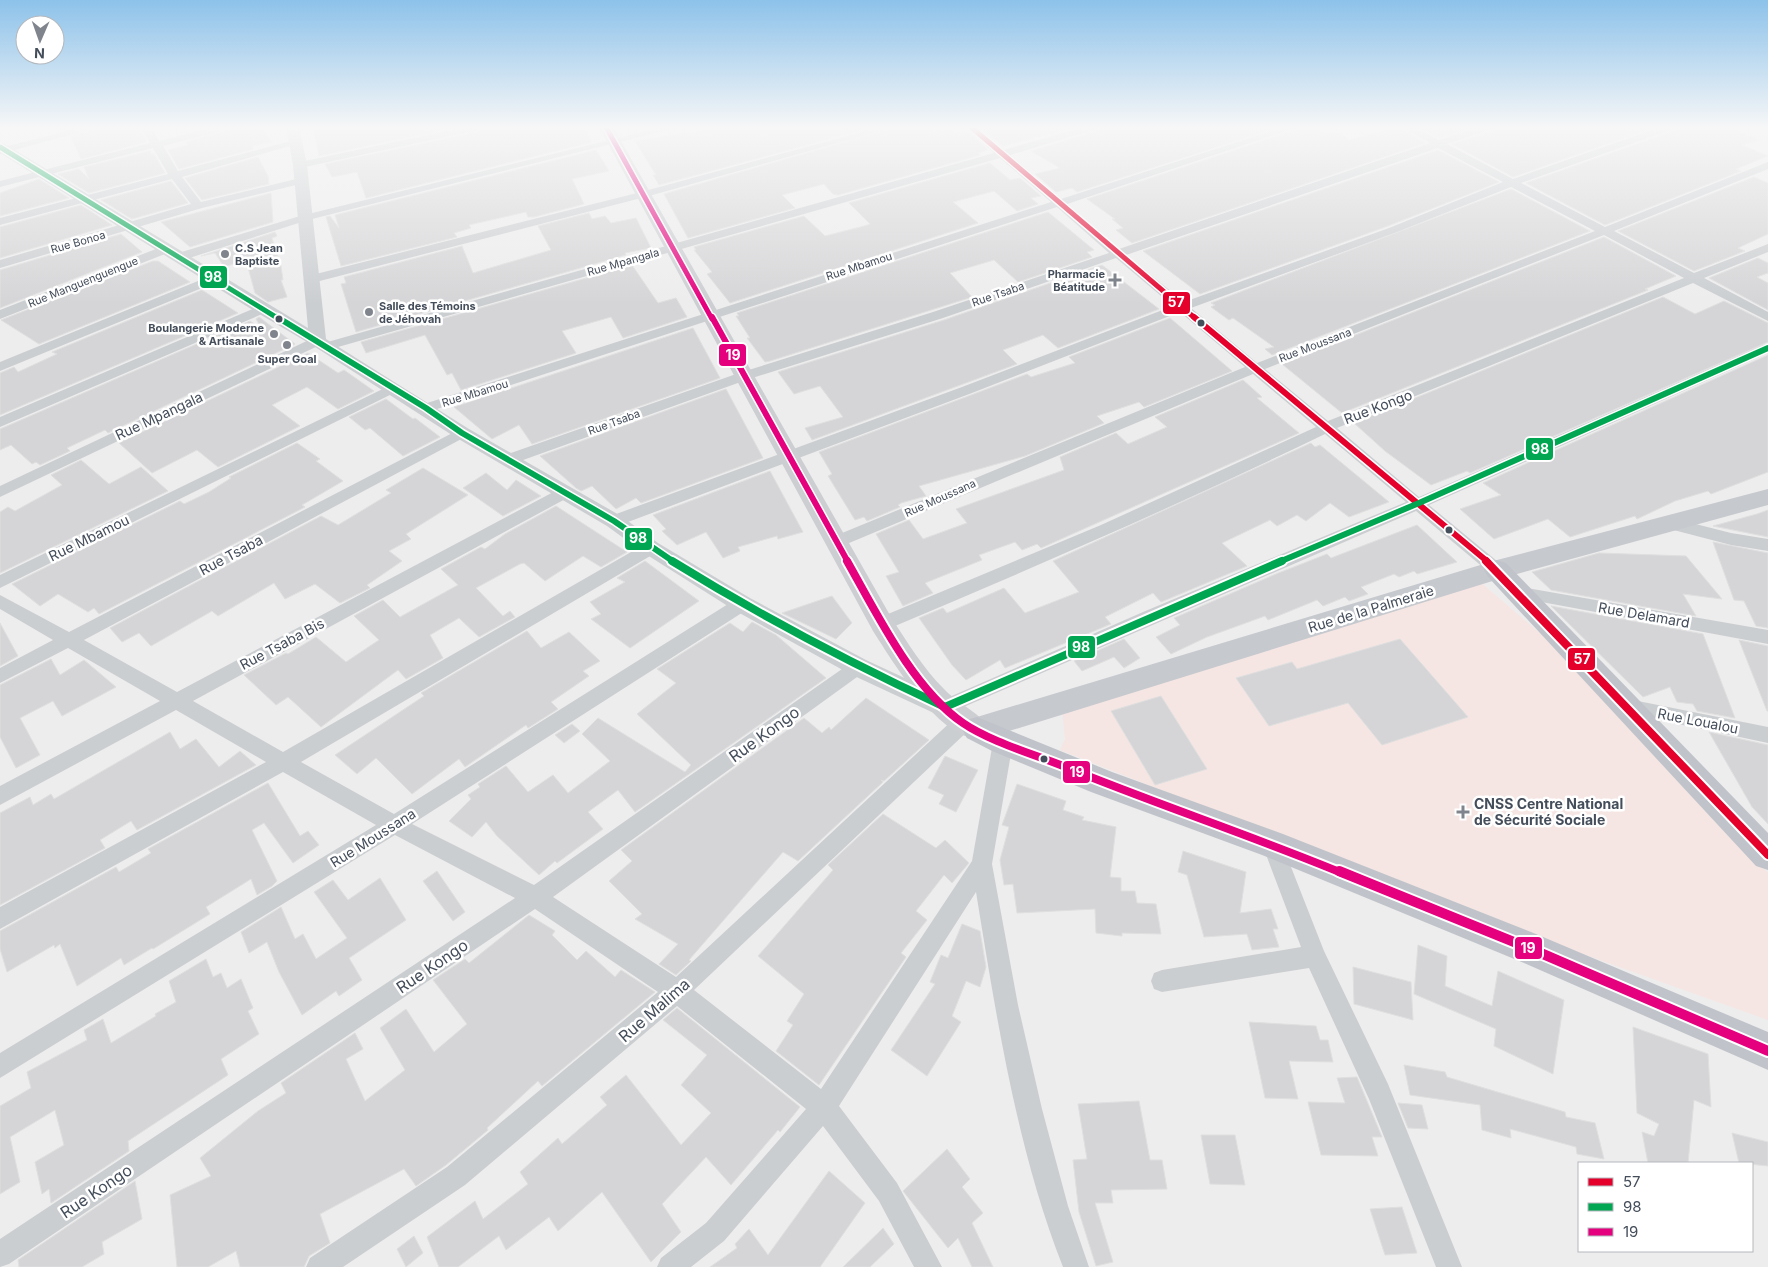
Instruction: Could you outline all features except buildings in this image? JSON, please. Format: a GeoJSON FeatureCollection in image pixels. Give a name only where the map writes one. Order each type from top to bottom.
{"type":"FeatureCollection","features":[{"type":"Feature","properties":{"kind":"highway"},"geometry":{"type":"LineString","coordinates":[[1497,570],[1768,855]]}},
{"type":"Feature","properties":{"kind":"highway"},"geometry":{"type":"LineString","coordinates":[[981,731],[1102,782],[1272,844],[1545,955],[1768,1050]]}},
{"type":"Feature","properties":{"kind":"main road"},"geometry":{"type":"LineString","coordinates":[[640,186],[882,624],[922,683],[945,708],[981,731]]}},
{"type":"Feature","properties":{"kind":"main road","name":"Rue de la Palmeraie"},"geometry":{"type":"LineString","coordinates":[[981,731],[1497,570],[1768,497]]}},
{"type":"Feature","properties":{"kind":"street"},"geometry":{"type":"LineString","coordinates":[[64,186],[215,278],[262,309],[322,343],[426,408],[462,433],[614,521],[651,548],[742,604],[858,667],[945,708],[1149,617],[1419,504],[1768,348]]}},
{"type":"Feature","properties":{"kind":"street"},"geometry":{"type":"LineString","coordinates":[[0,222],[131,186]]}},
{"type":"Feature","properties":{"kind":"street"},"geometry":{"type":"LineString","coordinates":[[183,186],[198,206]]}},
{"type":"Feature","properties":{"kind":"street","name":"Rue Bonoa"},"geometry":{"type":"LineString","coordinates":[[0,264],[198,206],[279,186]]}},
{"type":"Feature","properties":{"kind":"street"},"geometry":{"type":"LineString","coordinates":[[301,186],[322,343]]}},
{"type":"Feature","properties":{"kind":"street","name":"Rue Manguenguengue"},"geometry":{"type":"LineString","coordinates":[[0,315],[172,253],[420,186]]}},
{"type":"Feature","properties":{"kind":"street"},"geometry":{"type":"LineString","coordinates":[[312,279],[674,186]]}},
{"type":"Feature","properties":{"kind":"street","name":"Rue Mpangala"},"geometry":{"type":"LineString","coordinates":[[0,492],[322,343],[890,186]]}},
{"type":"Feature","properties":{"kind":"street"},"geometry":{"type":"LineString","coordinates":[[1040,186],[1118,254],[1497,570]]}},
{"type":"Feature","properties":{"kind":"street","name":"Rue Mbamou"},"geometry":{"type":"LineString","coordinates":[[426,408],[585,358],[711,314],[1108,186]]}},
{"type":"Feature","properties":{"kind":"street","name":"Rue Tsaba"},"geometry":{"type":"LineString","coordinates":[[507,460],[744,376],[938,315],[1314,186]]}},
{"type":"Feature","properties":{"kind":"street"},"geometry":{"type":"LineString","coordinates":[[614,521],[1393,230],[1501,186]]}},
{"type":"Feature","properties":{"kind":"street"},"geometry":{"type":"LineString","coordinates":[[1519,186],[1602,232],[1768,318]]}},
{"type":"Feature","properties":{"kind":"street","name":"Rue Moussana"},"geometry":{"type":"LineString","coordinates":[[836,542],[1256,368],[1436,300],[1716,186]]}},
{"type":"Feature","properties":{"kind":"street","name":"Rue Kongo"},"geometry":{"type":"LineString","coordinates":[[882,624],[1023,566],[1281,450],[1327,427],[1619,310],[1690,278],[1768,248]]}},
{"type":"Feature","properties":{"kind":"street"},"geometry":{"type":"LineString","coordinates":[[0,368],[215,278]]}},
{"type":"Feature","properties":{"kind":"street"},"geometry":{"type":"LineString","coordinates":[[0,422],[262,309]]}},
{"type":"Feature","properties":{"kind":"street","name":"Rue Mbamou"},"geometry":{"type":"LineString","coordinates":[[0,582],[393,388]]}},
{"type":"Feature","properties":{"kind":"street","name":"Rue Tsaba"},"geometry":{"type":"LineString","coordinates":[[0,676],[462,433]]}},
{"type":"Feature","properties":{"kind":"street","name":"Rue Tsaba Bis"},"geometry":{"type":"LineString","coordinates":[[0,796],[564,492]]}},
{"type":"Feature","properties":{"kind":"street"},"geometry":{"type":"LineString","coordinates":[[1668,523],[1731,539],[1768,545]]}},
{"type":"Feature","properties":{"kind":"street"},"geometry":{"type":"LineString","coordinates":[[0,919],[282,763],[651,548]]}},
{"type":"Feature","properties":{"kind":"street","name":"Rue Delamard"},"geometry":{"type":"LineString","coordinates":[[1520,593],[1768,637]]}},
{"type":"Feature","properties":{"kind":"street"},"geometry":{"type":"LineString","coordinates":[[0,600],[282,763],[394,825],[535,897],[677,991],[824,1107],[888,1192],[929,1267]]}},
{"type":"Feature","properties":{"kind":"street","name":"Rue Moussana"},"geometry":{"type":"LineString","coordinates":[[0,1066],[394,825],[742,604]]}},
{"type":"Feature","properties":{"kind":"street","name":"Rue Kongo"},"geometry":{"type":"LineString","coordinates":[[0,1254],[535,897],[858,667]]}},
{"type":"Feature","properties":{"kind":"street","name":"Rue Loualou"},"geometry":{"type":"LineString","coordinates":[[1628,707],[1768,735]]}},
{"type":"Feature","properties":{"kind":"street"},"geometry":{"type":"LineString","coordinates":[[981,731],[982,864],[1002,984],[1027,1102],[1059,1227],[1076,1267]]}},
{"type":"Feature","properties":{"kind":"street","name":"Rue Malima"},"geometry":{"type":"LineString","coordinates":[[319,1267],[456,1176],[677,991],[981,731]]}},
{"type":"Feature","properties":{"kind":"street"},"geometry":{"type":"LineString","coordinates":[[1272,844],[1315,956],[1379,1093],[1449,1267]]}},
{"type":"Feature","properties":{"kind":"street"},"geometry":{"type":"LineString","coordinates":[[670,1267],[715,1232],[824,1107],[982,864]]}},
{"type":"Feature","properties":{"kind":"street"},"geometry":{"type":"LineString","coordinates":[[1162,981],[1315,956]]}},
{"type":"Feature","properties":{"kind":"shaded area","name":"CNSS Centre National de Sécurité Sociale"},"geometry":{"type":"Polygon","coordinates":[[[1478,580],[1577,665],[1768,873],[1768,1020],[1504,926],[1060,750],[1065,739],[1062,707],[1478,580]]]}},
{"type":"Feature","properties":{"kind":"transit line","name":"98"},"geometry":{"type":"LineString","coordinates":[[64,186],[426,408],[462,433],[614,521],[651,548],[742,604],[858,667],[945,707],[1149,617],[1419,503],[1768,348]]}},
{"type":"Feature","properties":{"kind":"transit line","name":"19"},"geometry":{"type":"LineString","coordinates":[[639,186],[882,624],[922,683],[963,723],[1003,742],[1102,782],[1272,844],[1536,951],[1768,1051]]}},
{"type":"Feature","properties":{"kind":"transit line","name":"57"},"geometry":{"type":"LineString","coordinates":[[1039,186],[1118,254],[1497,570],[1768,855]]}},
{"type":"Feature","properties":{"kind":"place","name":"C.S Jean Baptiste"},"geometry":{"type":"Point","coordinates":[225,254]}},
{"type":"Feature","properties":{"kind":"place","name":"Pharmacie Béatitude"},"geometry":{"type":"Point","coordinates":[1115,280]}},
{"type":"Feature","properties":{"kind":"place","name":"Salle des Témoins de Jéhovah"},"geometry":{"type":"Point","coordinates":[369,312]}},
{"type":"Feature","properties":{"kind":"place","name":"Boulangerie Moderne & Artisanale"},"geometry":{"type":"Point","coordinates":[274,334]}},
{"type":"Feature","properties":{"kind":"place","name":"Super Goal"},"geometry":{"type":"Point","coordinates":[287,345]}},
{"type":"Feature","properties":{"kind":"place","name":"CNSS Centre National de Sécurité Sociale"},"geometry":{"type":"Point","coordinates":[1463,812]}}]}
